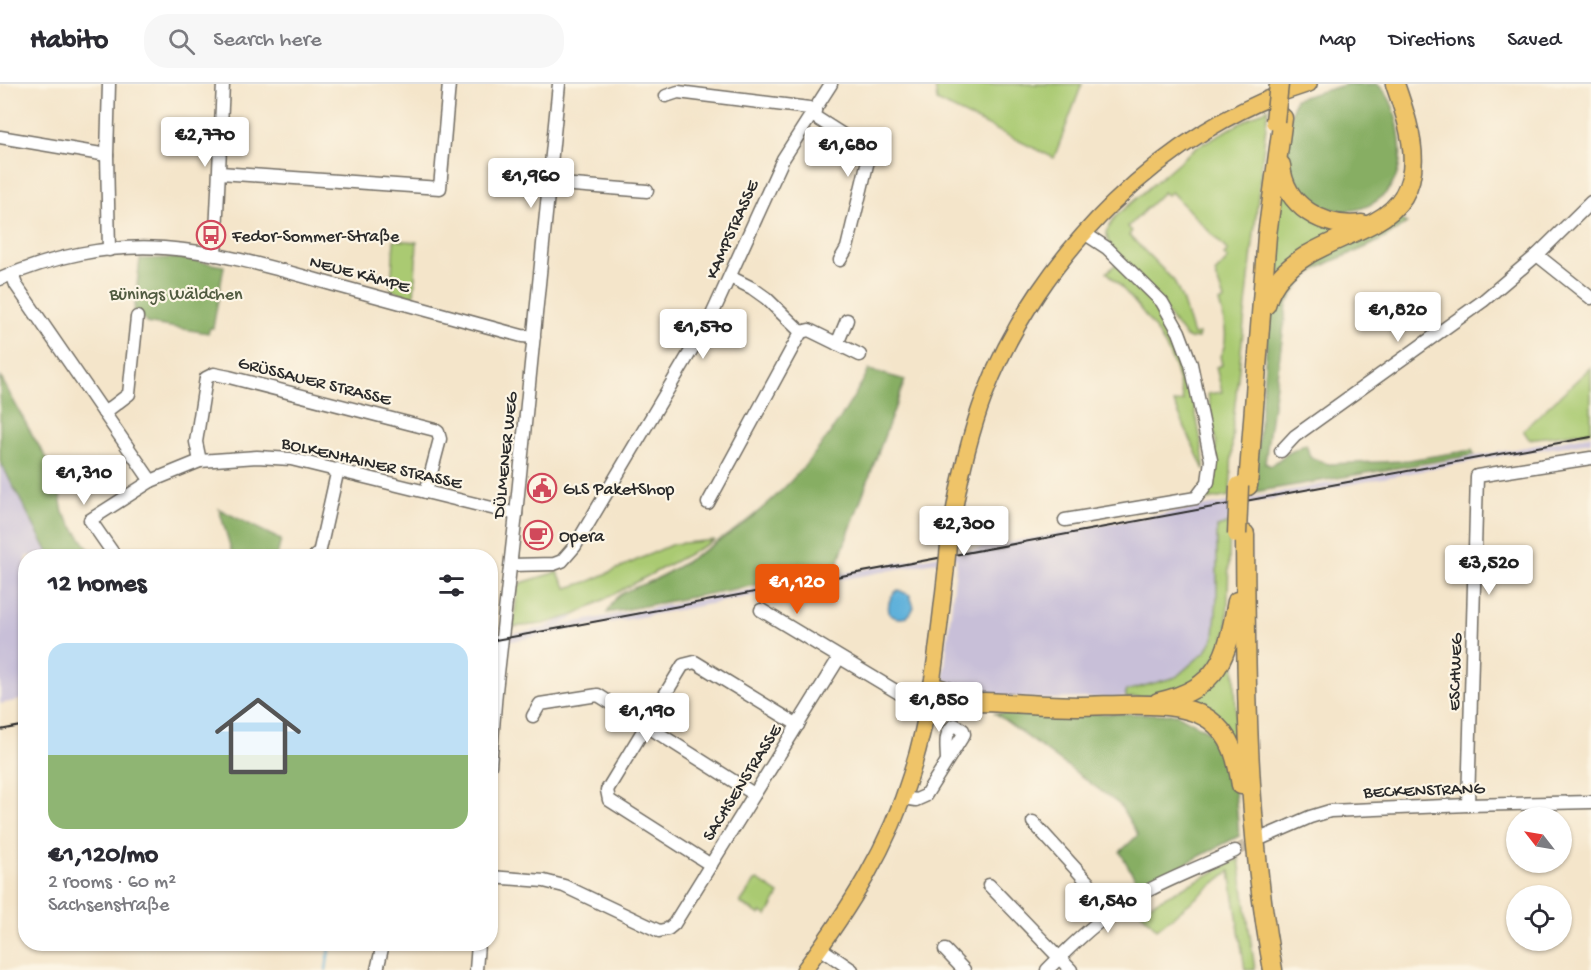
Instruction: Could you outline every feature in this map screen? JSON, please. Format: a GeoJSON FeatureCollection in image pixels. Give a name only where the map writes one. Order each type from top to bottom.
{"type":"FeatureCollection","features":[{"type":"Feature","properties":{"kind":"highway"},"geometry":{"type":"LineString","coordinates":[[1279,84],[1281,169],[1292,196],[1314,216],[1332,223],[1347,226],[1375,222]]}},
{"type":"Feature","properties":{"kind":"highway"},"geometry":{"type":"LineString","coordinates":[[1247,825],[1238,593],[1249,340],[1261,211],[1288,84]]}},
{"type":"Feature","properties":{"kind":"highway"},"geometry":{"type":"LineString","coordinates":[[1258,339],[1268,297],[1286,270],[1331,242],[1375,222],[1399,202],[1412,177],[1413,149],[1397,85]]}},
{"type":"Feature","properties":{"kind":"highway"},"geometry":{"type":"LineString","coordinates":[[1244,486],[1279,119]]}},
{"type":"Feature","properties":{"kind":"highway"},"geometry":{"type":"LineString","coordinates":[[1241,534],[1247,718],[1256,848],[1273,970]]}},
{"type":"Feature","properties":{"kind":"highway"},"geometry":{"type":"LineString","coordinates":[[1144,705],[1191,691],[1214,671],[1229,642],[1238,593]]}},
{"type":"Feature","properties":{"kind":"highway"},"geometry":{"type":"LineString","coordinates":[[932,686],[982,702]]}},
{"type":"Feature","properties":{"kind":"highway"},"geometry":{"type":"LineString","coordinates":[[929,705],[982,702],[1050,706],[1144,705],[1199,713],[1222,730],[1238,762],[1260,947],[1265,970]]}},
{"type":"Feature","properties":{"kind":"main road"},"geometry":{"type":"LineString","coordinates":[[804,970],[845,913],[873,864],[903,798],[929,705],[949,540],[964,459],[991,379],[1027,309],[1042,286],[1084,233],[1127,190],[1208,130],[1250,108],[1309,84]]}},
{"type":"Feature","properties":{"kind":"street"},"geometry":{"type":"LineString","coordinates":[[108,84],[109,250]]}},
{"type":"Feature","properties":{"kind":"street"},"geometry":{"type":"LineString","coordinates":[[215,255],[223,84]]}},
{"type":"Feature","properties":{"kind":"street"},"geometry":{"type":"LineString","coordinates":[[220,173],[440,188],[448,84]]}},
{"type":"Feature","properties":{"kind":"street","name":"DÜLMENER WEG"},"geometry":{"type":"LineString","coordinates":[[498,674],[559,84]]}},
{"type":"Feature","properties":{"kind":"street","name":"KAMPSTRASSE"},"geometry":{"type":"LineString","coordinates":[[511,565],[555,564],[562,561],[574,546],[711,317],[783,159],[831,84]]}},
{"type":"Feature","properties":{"kind":"street"},"geometry":{"type":"LineString","coordinates":[[666,96],[678,93],[809,108],[870,152],[847,248],[840,260]]}},
{"type":"Feature","properties":{"kind":"street"},"geometry":{"type":"LineString","coordinates":[[0,137],[107,155]]}},
{"type":"Feature","properties":{"kind":"street"},"geometry":{"type":"LineString","coordinates":[[549,183],[647,191]]}},
{"type":"Feature","properties":{"kind":"street"},"geometry":{"type":"LineString","coordinates":[[1281,452],[1295,436],[1483,301],[1537,255],[1591,202]]}},
{"type":"Feature","properties":{"kind":"street"},"geometry":{"type":"LineString","coordinates":[[1065,520],[1197,498],[1208,482],[1211,460],[1191,364],[1179,332],[1162,302],[1107,248],[1084,233]]}},
{"type":"Feature","properties":{"kind":"street","name":"NEUE KÄMPE"},"geometry":{"type":"LineString","coordinates":[[0,279],[76,255],[109,250],[163,248],[215,255],[282,271],[522,336],[534,337]]}},
{"type":"Feature","properties":{"kind":"street"},"geometry":{"type":"LineString","coordinates":[[1537,255],[1591,298]]}},
{"type":"Feature","properties":{"kind":"street"},"geometry":{"type":"LineString","coordinates":[[12,274],[16,285],[151,481]]}},
{"type":"Feature","properties":{"kind":"street"},"geometry":{"type":"LineString","coordinates":[[730,277],[766,298],[801,332]]}},
{"type":"Feature","properties":{"kind":"street"},"geometry":{"type":"LineString","coordinates":[[104,413],[129,394],[136,317]]}},
{"type":"Feature","properties":{"kind":"street"},"geometry":{"type":"LineString","coordinates":[[837,344],[847,320]]}},
{"type":"Feature","properties":{"kind":"street"},"geometry":{"type":"LineString","coordinates":[[708,502],[801,332],[808,330],[860,355]]}},
{"type":"Feature","properties":{"kind":"street","name":"GRÜSSAUER STRASSE"},"geometry":{"type":"LineString","coordinates":[[200,461],[196,442],[206,378],[214,374],[435,430],[440,439],[426,492]]}},
{"type":"Feature","properties":{"kind":"street","name":"BOLKENHAINER STRASSE"},"geometry":{"type":"LineString","coordinates":[[110,549],[90,520],[151,481],[200,461],[227,458],[291,459],[516,514]]}},
{"type":"Feature","properties":{"kind":"street","name":"ESCHWEG"},"geometry":{"type":"LineString","coordinates":[[1468,805],[1477,476],[1591,458]]}},
{"type":"Feature","properties":{"kind":"street"},"geometry":{"type":"LineString","coordinates":[[321,549],[338,469]]}},
{"type":"Feature","properties":{"kind":"street"},"geometry":{"type":"LineString","coordinates":[[761,610],[909,699]]}},
{"type":"Feature","properties":{"kind":"street","name":"SACHSENSTRASSE"},"geometry":{"type":"LineString","coordinates":[[498,878],[544,881],[564,886],[659,930],[668,929],[674,924],[839,658]]}},
{"type":"Feature","properties":{"kind":"street"},"geometry":{"type":"LineString","coordinates":[[711,865],[609,800],[607,790],[683,665],[695,662],[798,724]]}},
{"type":"Feature","properties":{"kind":"street"},"geometry":{"type":"LineString","coordinates":[[533,716],[540,705],[598,695],[754,794]]}},
{"type":"Feature","properties":{"kind":"street"},"geometry":{"type":"LineString","coordinates":[[903,798],[916,800],[925,796],[947,759]]}},
{"type":"Feature","properties":{"kind":"street","name":"BECKENSTRANG"},"geometry":{"type":"LineString","coordinates":[[1264,837],[1310,817],[1330,812],[1591,802]]}},
{"type":"Feature","properties":{"kind":"street"},"geometry":{"type":"LineString","coordinates":[[1033,822],[1113,911]]}},
{"type":"Feature","properties":{"kind":"street"},"geometry":{"type":"LineString","coordinates":[[1047,970],[1085,933],[1113,911],[1145,893],[1235,851]]}},
{"type":"Feature","properties":{"kind":"street"},"geometry":{"type":"LineString","coordinates":[[989,885],[1071,970]]}},
{"type":"Feature","properties":{"kind":"street"},"geometry":{"type":"LineString","coordinates":[[820,948],[852,970]]}},
{"type":"Feature","properties":{"kind":"street"},"geometry":{"type":"LineString","coordinates":[[945,950],[964,970]]}},
{"type":"Feature","properties":{"kind":"street"},"geometry":{"type":"LineString","coordinates":[[377,970],[381,951]]}},
{"type":"Feature","properties":{"kind":"street"},"geometry":{"type":"LineString","coordinates":[[476,970],[477,951]]}},
{"type":"Feature","properties":{"kind":"shaded area"},"geometry":{"type":"Polygon","coordinates":[[[1591,435],[1591,442],[1505,455],[1230,507],[1230,523],[1217,598],[1214,637],[1206,651],[1176,677],[1143,687],[1126,697],[1044,699],[974,694],[946,680],[944,675],[957,558],[498,644],[498,637],[544,628],[564,618],[576,617],[560,625],[1591,435]]]}},
{"type":"Feature","properties":{"kind":"shaded area"},"geometry":{"type":"Polygon","coordinates":[[[0,461],[46,549],[18,549],[18,700],[0,704],[0,461]]]}},
{"type":"Feature","properties":{"kind":"green space"},"geometry":{"type":"Polygon","coordinates":[[[935,84],[1082,84],[1054,158],[937,101],[935,84]]]}},
{"type":"Feature","properties":{"kind":"green space"},"geometry":{"type":"Polygon","coordinates":[[[1348,84],[1377,84],[1386,94],[1396,119],[1400,138],[1400,155],[1396,177],[1379,199],[1368,206],[1342,211],[1329,209],[1317,203],[1299,186],[1290,171],[1287,145],[1295,99],[1348,84]]]}},
{"type":"Feature","properties":{"kind":"green space"},"geometry":{"type":"Polygon","coordinates":[[[1268,108],[1233,422],[1230,496],[1201,501],[1216,476],[1216,443],[1208,394],[1222,392],[1216,367],[1222,365],[1220,356],[1225,343],[1224,322],[1219,302],[1224,300],[1215,273],[1228,259],[1224,255],[1228,251],[1171,192],[1167,195],[1163,192],[1128,227],[1132,231],[1129,235],[1174,281],[1193,335],[1199,334],[1198,338],[1190,339],[1109,243],[1106,232],[1115,217],[1196,147],[1268,108]]]}},
{"type":"Feature","properties":{"kind":"green space"},"geometry":{"type":"Polygon","coordinates":[[[1278,187],[1348,229],[1270,281],[1278,187]]]}},
{"type":"Feature","properties":{"kind":"green space"},"geometry":{"type":"Polygon","coordinates":[[[1397,216],[1407,223],[1379,241],[1315,270],[1306,278],[1287,304],[1265,463],[1271,466],[1285,455],[1306,444],[1310,457],[1328,464],[1402,461],[1472,450],[1474,455],[1254,492],[1268,330],[1275,299],[1286,280],[1311,259],[1362,239],[1397,216]]]}},
{"type":"Feature","properties":{"kind":"green space"},"geometry":{"type":"Polygon","coordinates":[[[394,240],[417,242],[414,297],[391,290],[394,240]]]}},
{"type":"Feature","properties":{"kind":"green space","name":"Bünings Wäldchen"},"geometry":{"type":"Polygon","coordinates":[[[179,258],[224,266],[213,328],[210,328],[208,333],[146,323],[134,312],[140,259],[179,258]]]}},
{"type":"Feature","properties":{"kind":"green space"},"geometry":{"type":"Polygon","coordinates":[[[1116,264],[1150,299],[1172,333],[1187,372],[1202,445],[1204,470],[1174,403],[1183,401],[1174,365],[1145,315],[1107,272],[1116,264]]]}},
{"type":"Feature","properties":{"kind":"green space"},"geometry":{"type":"Polygon","coordinates":[[[1591,367],[1591,431],[1529,439],[1523,430],[1591,367]]]}},
{"type":"Feature","properties":{"kind":"green space"},"geometry":{"type":"Polygon","coordinates":[[[869,370],[905,380],[835,570],[607,613],[614,600],[621,594],[654,580],[686,562],[764,507],[785,487],[822,444],[869,370]]]}},
{"type":"Feature","properties":{"kind":"green space"},"geometry":{"type":"Polygon","coordinates":[[[0,376],[56,473],[63,513],[89,549],[46,549],[0,461],[0,376]]]}},
{"type":"Feature","properties":{"kind":"green space"},"geometry":{"type":"Polygon","coordinates":[[[219,509],[281,540],[279,549],[231,549],[219,509]]]}},
{"type":"Feature","properties":{"kind":"green space"},"geometry":{"type":"Polygon","coordinates":[[[1230,523],[1227,630],[1218,656],[1189,686],[1150,696],[1126,698],[1126,691],[1176,677],[1206,651],[1214,637],[1217,598],[1217,527],[1230,523]]]}},
{"type":"Feature","properties":{"kind":"green space"},"geometry":{"type":"Polygon","coordinates":[[[715,540],[575,615],[543,624],[513,627],[518,588],[521,583],[557,572],[567,588],[590,581],[673,544],[715,540]]]}},
{"type":"Feature","properties":{"kind":"green space"},"geometry":{"type":"Polygon","coordinates":[[[1234,649],[1237,743],[1179,701],[1234,649]]]}},
{"type":"Feature","properties":{"kind":"green space"},"geometry":{"type":"Polygon","coordinates":[[[995,713],[1177,714],[1215,735],[1233,768],[1239,836],[1140,887],[1120,852],[1138,835],[1120,805],[995,713]]]}},
{"type":"Feature","properties":{"kind":"green space"},"geometry":{"type":"Polygon","coordinates":[[[1239,859],[1255,970],[1245,970],[1230,871],[1157,929],[1139,910],[1239,859]]]}},
{"type":"Feature","properties":{"kind":"green space"},"geometry":{"type":"Polygon","coordinates":[[[758,880],[779,894],[767,916],[761,912],[760,915],[740,903],[758,880]]]}},
{"type":"Feature","properties":{"kind":"water"},"geometry":{"type":"Polygon","coordinates":[[[898,590],[910,595],[914,607],[904,618],[890,615],[888,608],[893,595],[898,590]]]}},
{"type":"Feature","properties":{"kind":"waterway"},"geometry":{"type":"LineString","coordinates":[[326,970],[329,951]]}},
{"type":"Feature","properties":{"kind":"tunnel"},"geometry":{"type":"LineString","coordinates":[[1235,851],[1261,839]]}},
{"type":"Feature","properties":{"kind":"railway"},"geometry":{"type":"LineString","coordinates":[[498,640],[1591,437]]}},
{"type":"Feature","properties":{"kind":"railway"},"geometry":{"type":"LineString","coordinates":[[0,730],[18,727]]}},
{"type":"Feature","properties":{"kind":"place","name":"Fedor-Sommer-Straße"},"geometry":{"type":"Point","coordinates":[211,235]}},
{"type":"Feature","properties":{"kind":"place","name":"GLS PaketShop"},"geometry":{"type":"Point","coordinates":[542,488]}},
{"type":"Feature","properties":{"kind":"place","name":"Opera"},"geometry":{"type":"Point","coordinates":[538,535]}}]}
